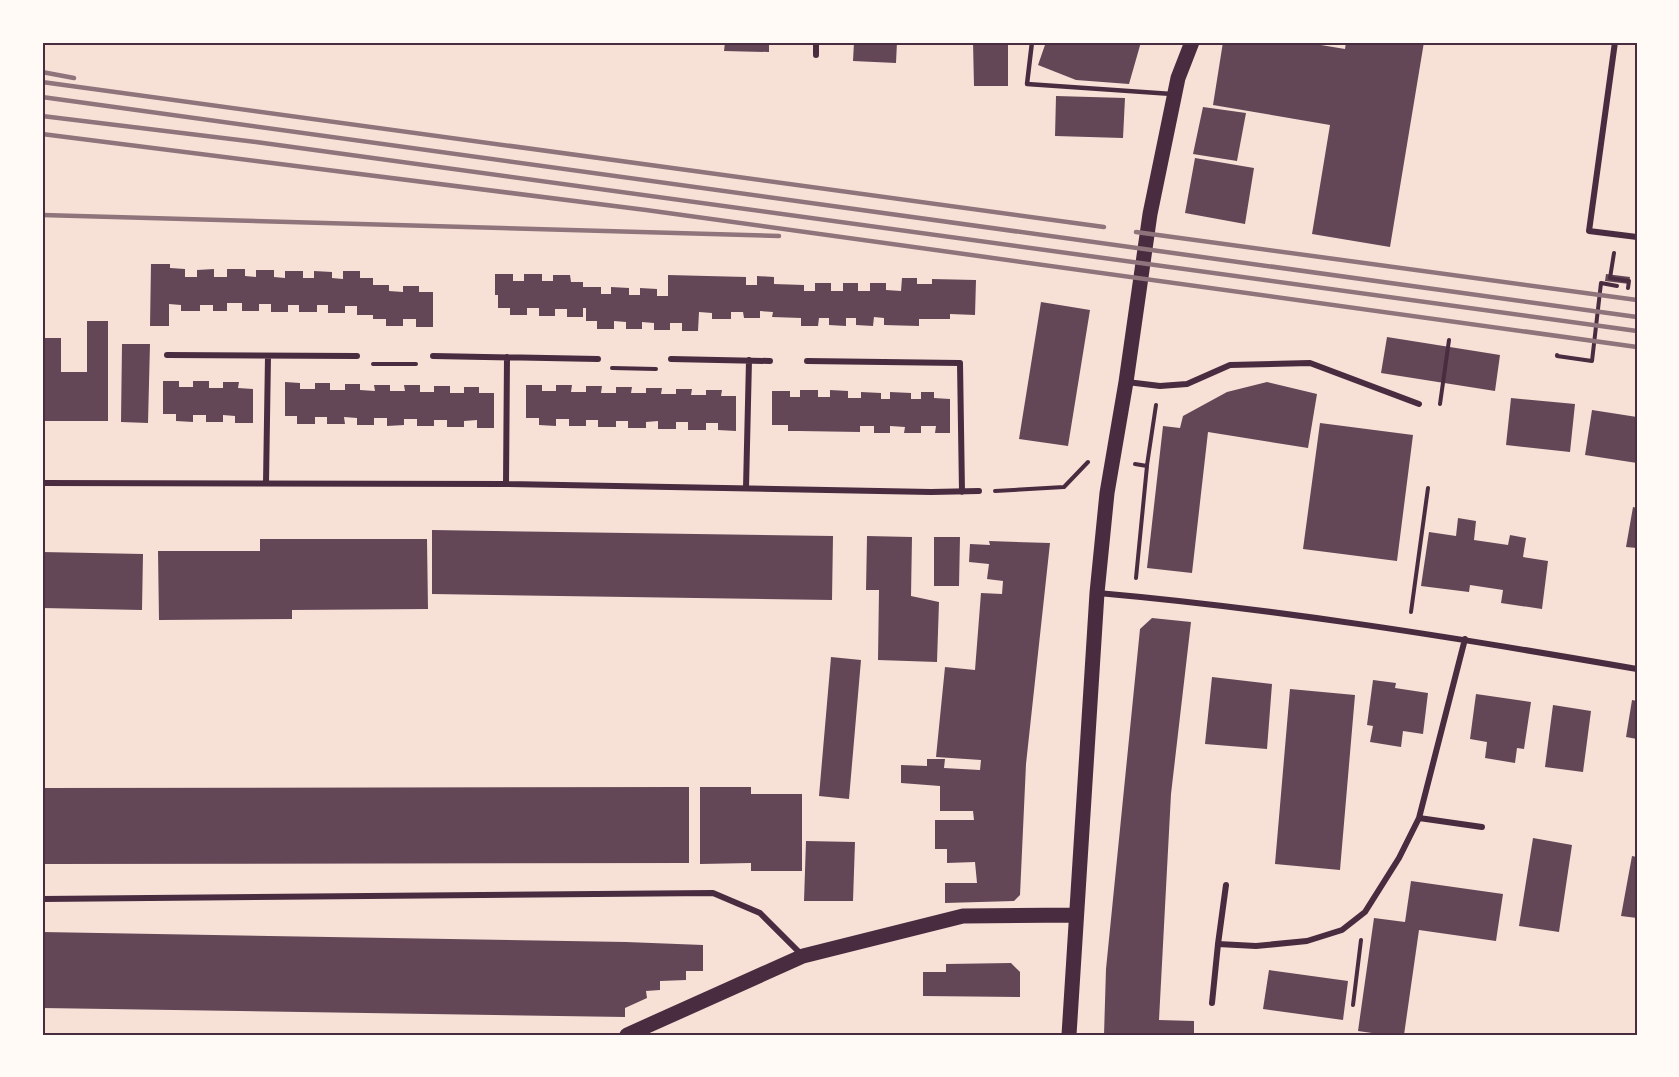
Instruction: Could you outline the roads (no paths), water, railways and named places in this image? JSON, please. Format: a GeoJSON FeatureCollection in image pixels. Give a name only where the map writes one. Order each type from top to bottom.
{"type":"FeatureCollection","features":[{"type":"Feature","properties":{"kind":"main road"},"geometry":{"type":"LineString","coordinates":[[1069,1035],[1097,593],[1107,493],[1126,382],[1150,214],[1174,94],[1180,71],[1192,42]]}},
{"type":"Feature","properties":{"kind":"main road"},"geometry":{"type":"LineString","coordinates":[[628,1035],[803,956],[963,916],[1075,915]]}},
{"type":"Feature","properties":{"kind":"street"},"geometry":{"type":"LineString","coordinates":[[816,42],[816,55]]}},
{"type":"Feature","properties":{"kind":"street"},"geometry":{"type":"LineString","coordinates":[[1615,42],[1588,231],[1637,237]]}},
{"type":"Feature","properties":{"kind":"street"},"geometry":{"type":"LineString","coordinates":[[167,355],[357,356]]}},
{"type":"Feature","properties":{"kind":"street"},"geometry":{"type":"LineString","coordinates":[[266,483],[268,356]]}},
{"type":"Feature","properties":{"kind":"street"},"geometry":{"type":"LineString","coordinates":[[433,356],[598,359]]}},
{"type":"Feature","properties":{"kind":"street"},"geometry":{"type":"LineString","coordinates":[[506,484],[507,357]]}},
{"type":"Feature","properties":{"kind":"street"},"geometry":{"type":"LineString","coordinates":[[671,359],[770,360]]}},
{"type":"Feature","properties":{"kind":"street"},"geometry":{"type":"LineString","coordinates":[[746,488],[749,360]]}},
{"type":"Feature","properties":{"kind":"street"},"geometry":{"type":"LineString","coordinates":[[807,362],[960,363],[962,492]]}},
{"type":"Feature","properties":{"kind":"street"},"geometry":{"type":"LineString","coordinates":[[1126,382],[1160,386],[1187,384],[1230,365],[1310,363],[1419,404]]}},
{"type":"Feature","properties":{"kind":"street"},"geometry":{"type":"LineString","coordinates":[[42,483],[506,484],[979,491]]}},
{"type":"Feature","properties":{"kind":"street"},"geometry":{"type":"LineString","coordinates":[[1097,593],[1205,604],[1465,639],[1637,669]]}},
{"type":"Feature","properties":{"kind":"street"},"geometry":{"type":"LineString","coordinates":[[1218,944],[1256,946],[1307,941],[1342,930],[1365,912],[1399,858],[1419,818],[1465,639]]}},
{"type":"Feature","properties":{"kind":"street"},"geometry":{"type":"LineString","coordinates":[[1419,818],[1482,827]]}},
{"type":"Feature","properties":{"kind":"street"},"geometry":{"type":"LineString","coordinates":[[1212,1004],[1226,885]]}},
{"type":"Feature","properties":{"kind":"street"},"geometry":{"type":"LineString","coordinates":[[42,899],[713,893],[760,913],[803,956]]}},
{"type":"Feature","properties":{"kind":"lane"},"geometry":{"type":"LineString","coordinates":[[1032,42],[1027,84],[1174,94]]}},
{"type":"Feature","properties":{"kind":"railway"},"geometry":{"type":"LineString","coordinates":[[42,72],[74,78]]}},
{"type":"Feature","properties":{"kind":"railway"},"geometry":{"type":"LineString","coordinates":[[42,82],[1104,227]]}},
{"type":"Feature","properties":{"kind":"railway"},"geometry":{"type":"LineString","coordinates":[[42,97],[1637,317]]}},
{"type":"Feature","properties":{"kind":"railway"},"geometry":{"type":"LineString","coordinates":[[42,116],[256,142],[1637,331]]}},
{"type":"Feature","properties":{"kind":"railway"},"geometry":{"type":"LineString","coordinates":[[42,134],[646,210],[1637,347]]}},
{"type":"Feature","properties":{"kind":"railway"},"geometry":{"type":"LineString","coordinates":[[42,215],[779,236]]}},
{"type":"Feature","properties":{"kind":"railway"},"geometry":{"type":"LineString","coordinates":[[1136,232],[1637,300]]}}]}
